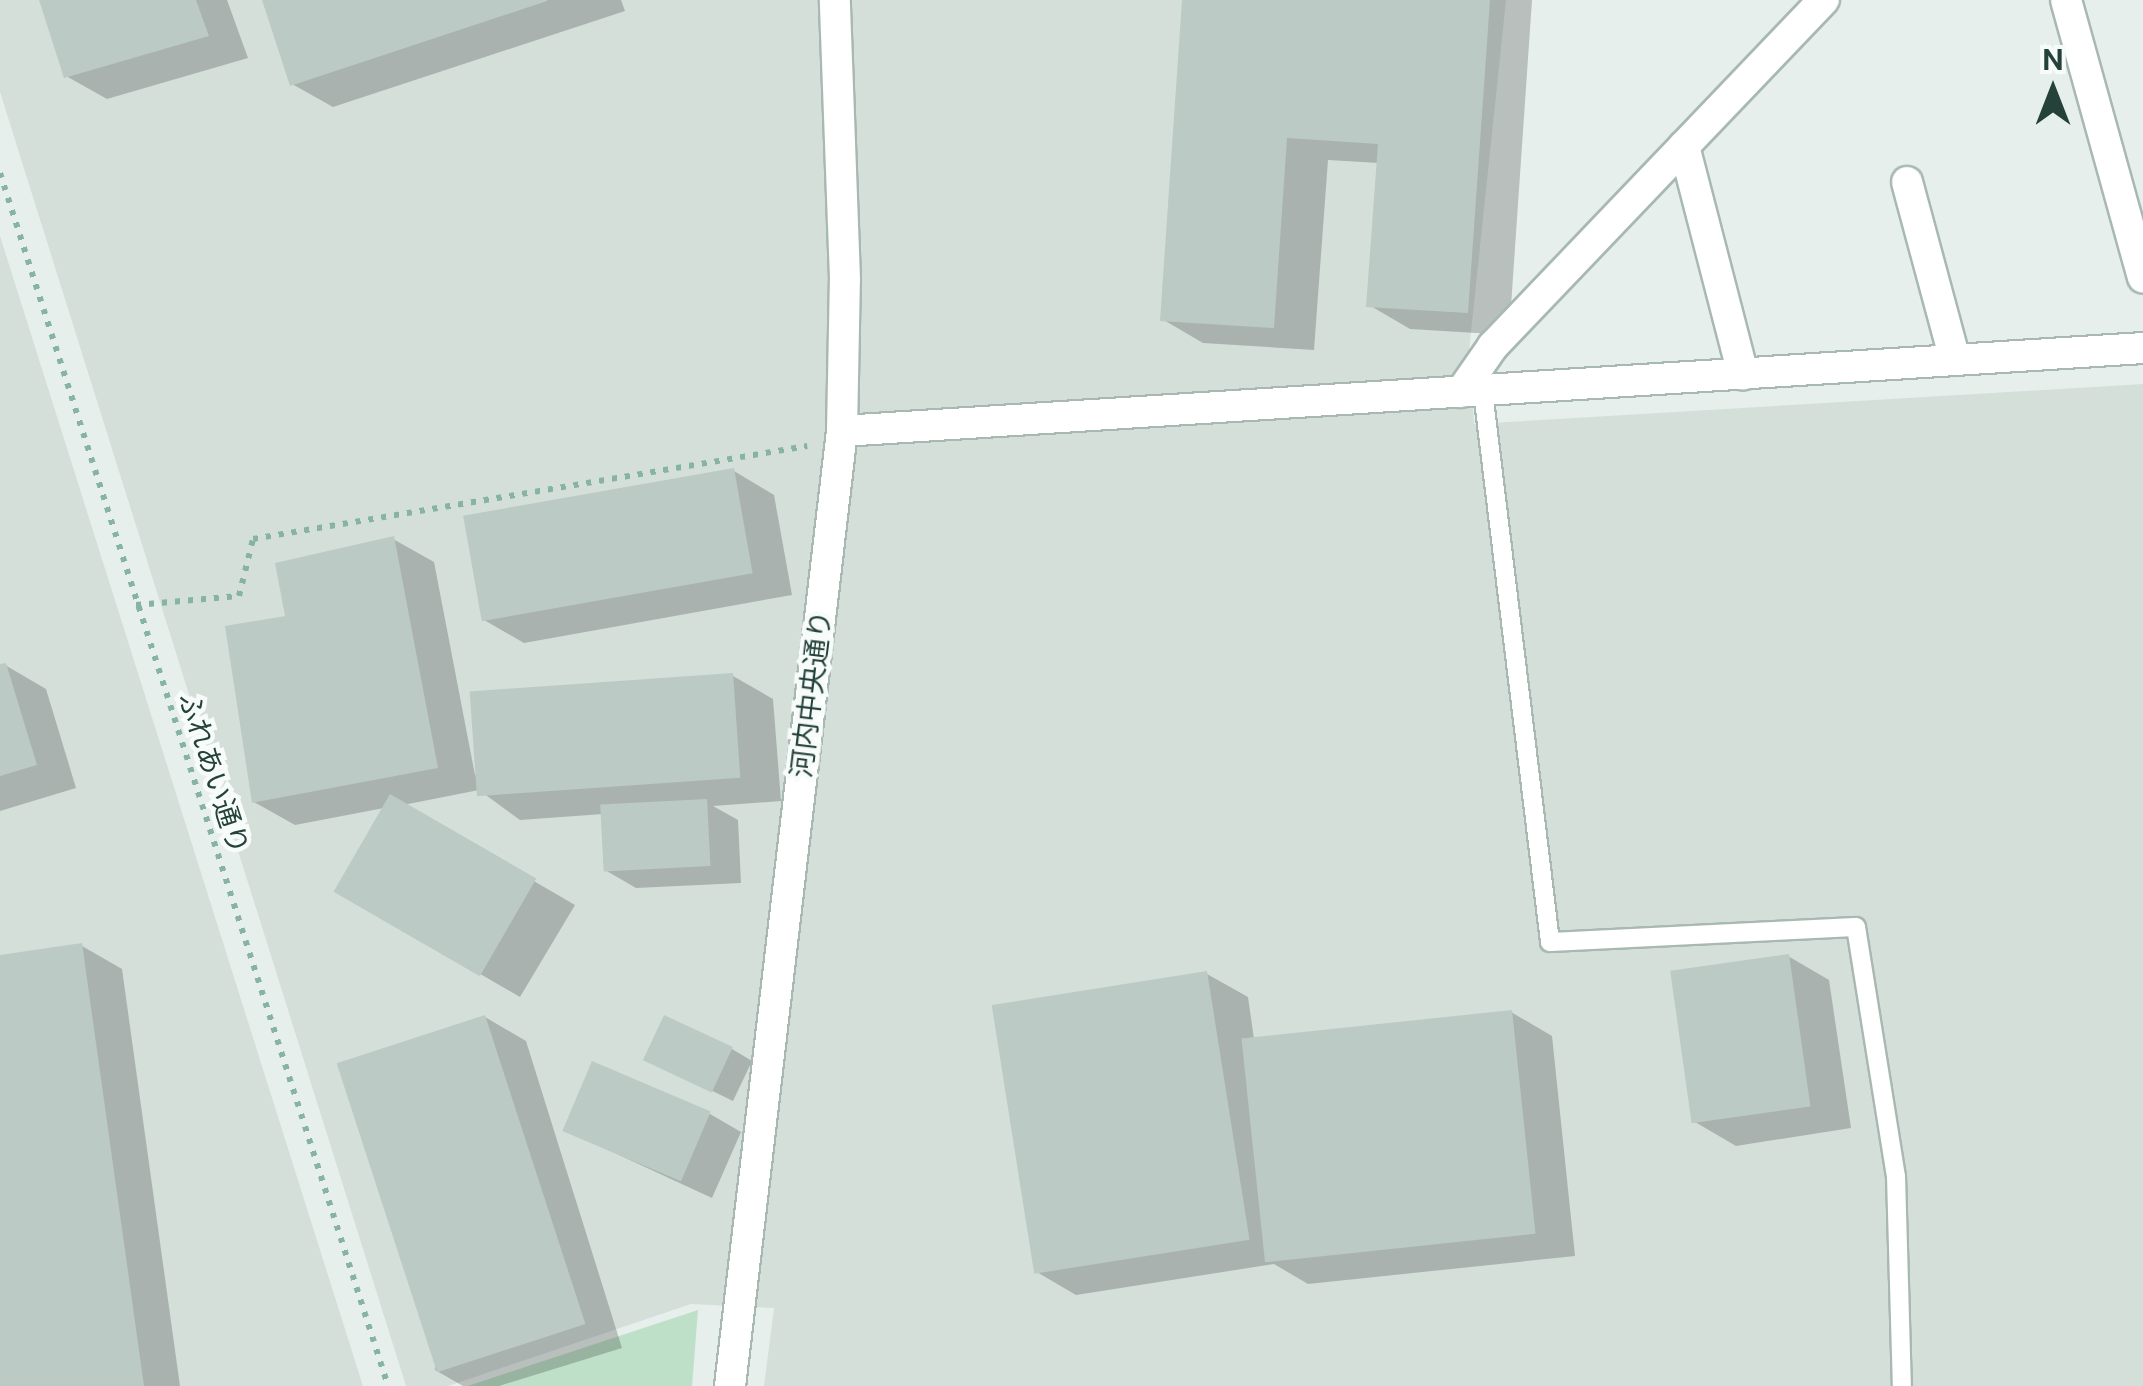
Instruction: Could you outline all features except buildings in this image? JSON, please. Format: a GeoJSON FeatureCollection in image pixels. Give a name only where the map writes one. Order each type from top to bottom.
{"type":"FeatureCollection","features":[{"type":"Feature","properties":{"kind":"street","name":"河内中央通り"},"geometry":{"type":"LineString","coordinates":[[730,1386],[842,431],[844,279],[834,0]]}},
{"type":"Feature","properties":{"kind":"street"},"geometry":{"type":"LineString","coordinates":[[1472,392],[1494,346],[1824,0]]}},
{"type":"Feature","properties":{"kind":"street"},"geometry":{"type":"LineString","coordinates":[[2066,0],[2143,277]]}},
{"type":"Feature","properties":{"kind":"street"},"geometry":{"type":"LineString","coordinates":[[1684,146],[1743,374]]}},
{"type":"Feature","properties":{"kind":"street"},"geometry":{"type":"LineString","coordinates":[[1907,182],[1955,360]]}},
{"type":"Feature","properties":{"kind":"street"},"geometry":{"type":"LineString","coordinates":[[842,431],[2143,348]]}},
{"type":"Feature","properties":{"kind":"lane"},"geometry":{"type":"LineString","coordinates":[[1472,392],[1550,942],[1856,927],[1896,1176],[1902,1386]]}},
{"type":"Feature","properties":{"kind":"path","name":"ふれあい通り"},"geometry":{"type":"LineString","coordinates":[[0,172],[388,1386]]}},
{"type":"Feature","properties":{"kind":"path"},"geometry":{"type":"LineString","coordinates":[[136,606],[239,596],[253,539],[811,445],[811,470],[837,473]]}},
{"type":"Feature","properties":{"kind":"shaded area"},"geometry":{"type":"Polygon","coordinates":[[[0,0],[1506,0],[1469,351],[1474,424],[2143,384],[2143,1386],[764,1386],[774,1308],[691,1304],[448,1386],[406,1386],[0,92],[0,0]]]}},
{"type":"Feature","properties":{"kind":"shaded area"},"geometry":{"type":"Polygon","coordinates":[[[0,236],[363,1386],[0,1386],[0,236]]]}},
{"type":"Feature","properties":{"kind":"green space"},"geometry":{"type":"Polygon","coordinates":[[[698,1310],[692,1386],[468,1386],[698,1310]]]}}]}
